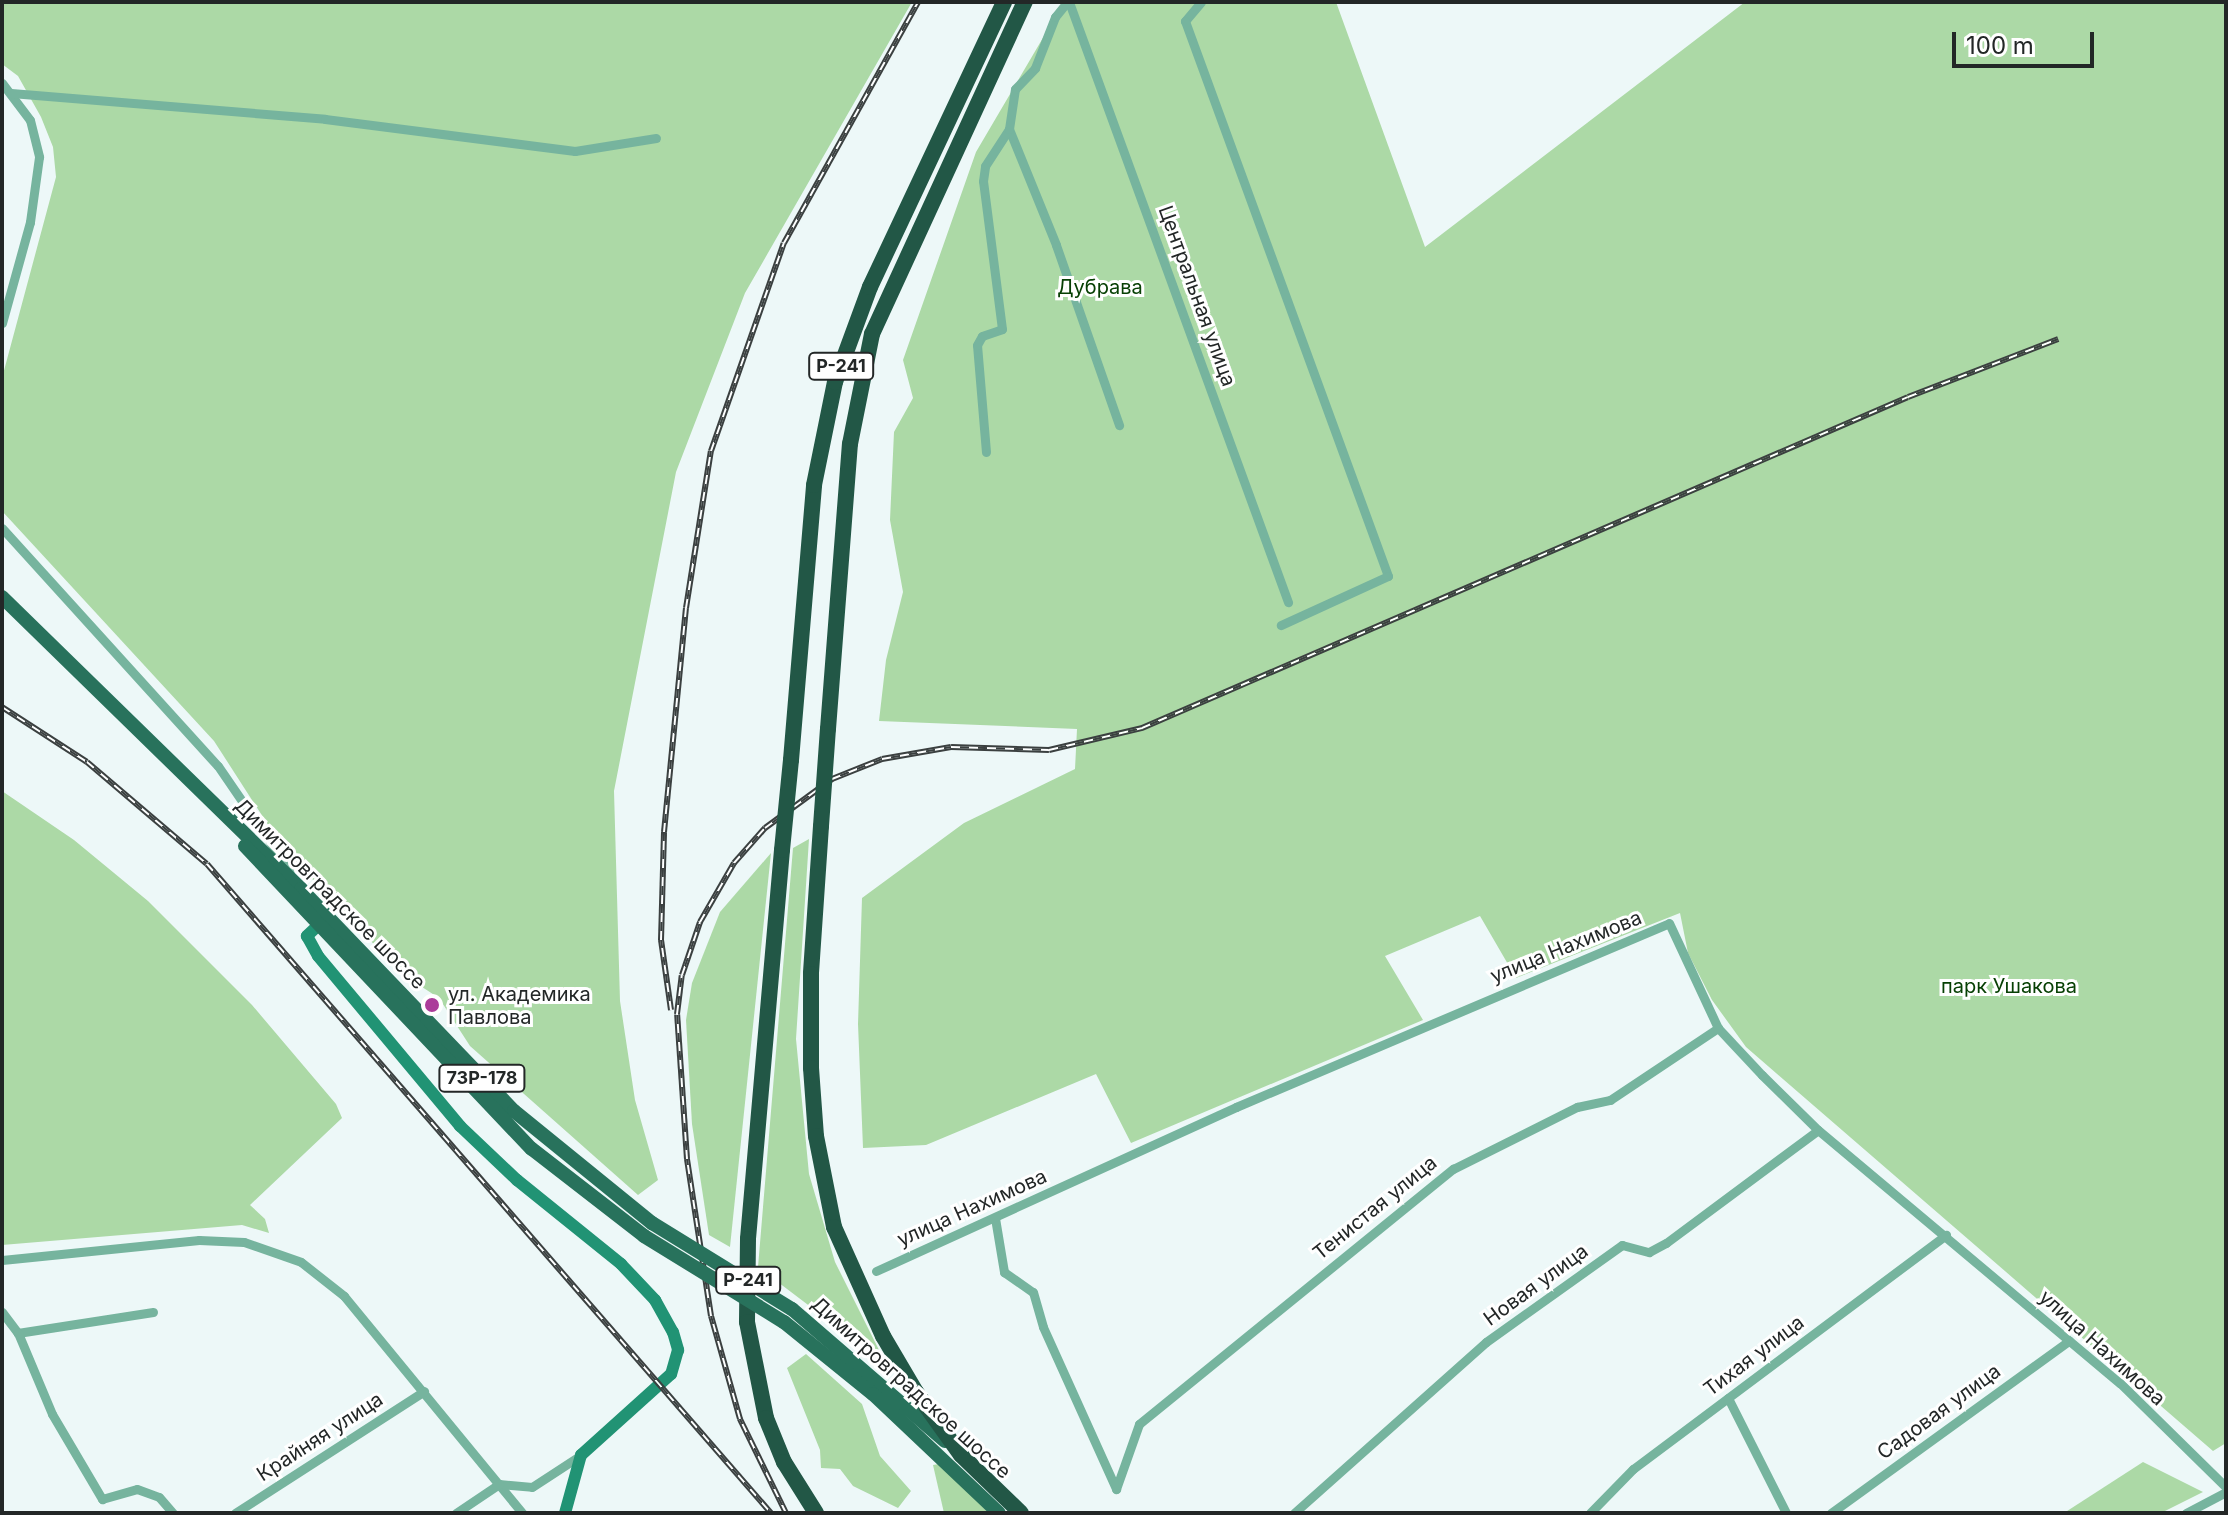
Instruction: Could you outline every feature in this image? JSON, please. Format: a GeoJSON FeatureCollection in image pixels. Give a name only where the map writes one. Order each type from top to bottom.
{"type":"FeatureCollection","features":[{"type":"Feature","properties":{"kind":"highway","name":"Р-241"},"geometry":{"type":"LineString","coordinates":[[816,1513],[784,1462],[766,1418],[747,1322],[748,1239],[814,485],[835,382],[870,287],[1004,2]]}},
{"type":"Feature","properties":{"kind":"highway","name":"Р-241"},"geometry":{"type":"LineString","coordinates":[[961,1455],[883,1336],[849,1266],[824,1187],[811,1068],[811,974],[850,444],[872,334],[1025,2]]}},
{"type":"Feature","properties":{"kind":"highway","name":"Димитровградское шоссе"},"geometry":{"type":"LineString","coordinates":[[961,1455],[1021,1513]]}},
{"type":"Feature","properties":{"kind":"main road","name":"Димитровградское шоссе"},"geometry":{"type":"LineString","coordinates":[[2,597],[301,889],[322,922]]}},
{"type":"Feature","properties":{"kind":"main road","name":"Димитровградское шоссе"},"geometry":{"type":"LineString","coordinates":[[198,791],[532,1149],[648,1229],[788,1315],[961,1455]]}},
{"type":"Feature","properties":{"kind":"main road","name":"Димитровградское шоссе"},"geometry":{"type":"LineString","coordinates":[[788,1315],[999,1513]]}},
{"type":"Feature","properties":{"kind":"street"},"geometry":{"type":"LineString","coordinates":[[986,452],[977,345],[982,336],[1002,329],[983,181],[985,166],[1009,129],[1015,89],[1035,68],[1055,17],[1068,2]]}},
{"type":"Feature","properties":{"kind":"street","name":"Центральная улица"},"geometry":{"type":"LineString","coordinates":[[1068,2],[1288,602]]}},
{"type":"Feature","properties":{"kind":"street"},"geometry":{"type":"LineString","coordinates":[[1201,2],[1185,21],[1388,576],[1281,625]]}},
{"type":"Feature","properties":{"kind":"street"},"geometry":{"type":"LineString","coordinates":[[2,83],[30,120],[39,157],[30,222],[2,323]]}},
{"type":"Feature","properties":{"kind":"street"},"geometry":{"type":"LineString","coordinates":[[11,93],[325,119],[575,151],[656,138]]}},
{"type":"Feature","properties":{"kind":"street"},"geometry":{"type":"LineString","coordinates":[[1009,129],[1056,245],[1119,425]]}},
{"type":"Feature","properties":{"kind":"street"},"geometry":{"type":"LineString","coordinates":[[2,528],[119,653],[249,810],[301,889]]}},
{"type":"Feature","properties":{"kind":"street"},"geometry":{"type":"LineString","coordinates":[[227,818],[239,822],[249,810]]}},
{"type":"Feature","properties":{"kind":"street"},"geometry":{"type":"LineString","coordinates":[[322,922],[307,936],[318,956],[460,1126],[517,1180],[621,1264],[670,1323],[678,1350],[671,1374],[581,1455],[532,1487],[499,1484],[456,1513]]}},
{"type":"Feature","properties":{"kind":"street","name":"улица Нахимова"},"geometry":{"type":"LineString","coordinates":[[876,1271],[1236,1107],[1669,923],[1718,1028],[1818,1130],[2069,1341],[2226,1490]]}},
{"type":"Feature","properties":{"kind":"street","name":"Тенистая улица"},"geometry":{"type":"LineString","coordinates":[[995,1218],[1004,1272],[1033,1292],[1043,1327],[1116,1489],[1139,1424],[1453,1169],[1553,1117],[1610,1100],[1718,1028]]}},
{"type":"Feature","properties":{"kind":"street","name":"Новая улица"},"geometry":{"type":"LineString","coordinates":[[1294,1513],[1486,1342],[1622,1245],[1649,1252],[1666,1243],[1818,1130]]}},
{"type":"Feature","properties":{"kind":"street","name":"Тихая улица"},"geometry":{"type":"LineString","coordinates":[[1590,1513],[1633,1469],[1946,1235]]}},
{"type":"Feature","properties":{"kind":"street"},"geometry":{"type":"LineString","coordinates":[[2,1260],[199,1240],[244,1242],[287,1255],[329,1282],[424,1391],[522,1513]]}},
{"type":"Feature","properties":{"kind":"street"},"geometry":{"type":"LineString","coordinates":[[2,1312],[18,1333],[52,1414],[102,1499],[137,1489],[159,1497],[173,1513]]}},
{"type":"Feature","properties":{"kind":"street"},"geometry":{"type":"LineString","coordinates":[[18,1333],[153,1312]]}},
{"type":"Feature","properties":{"kind":"street","name":"Садовая улица"},"geometry":{"type":"LineString","coordinates":[[1831,1513],[2069,1341]]}},
{"type":"Feature","properties":{"kind":"street","name":"Крайняя улица"},"geometry":{"type":"LineString","coordinates":[[235,1513],[424,1391]]}},
{"type":"Feature","properties":{"kind":"street"},"geometry":{"type":"LineString","coordinates":[[1728,1398],[1786,1513]]}},
{"type":"Feature","properties":{"kind":"street"},"geometry":{"type":"LineString","coordinates":[[565,1513],[581,1455]]}},
{"type":"Feature","properties":{"kind":"street"},"geometry":{"type":"LineString","coordinates":[[2186,1513],[2226,1490]]}},
{"type":"Feature","properties":{"kind":"green space"},"geometry":{"type":"Polygon","coordinates":[[[2,2],[912,2],[745,293],[676,472],[614,791],[620,1001],[635,1100],[658,1180],[638,1195],[470,1046],[439,998],[402,974],[283,848],[214,741],[2,511],[2,378],[56,177],[53,147],[41,117],[18,76],[2,64],[2,2]]]}},
{"type":"Feature","properties":{"kind":"green space"},"geometry":{"type":"Polygon","coordinates":[[[1064,2],[1336,2],[1425,247],[1745,2],[2226,2],[2226,1443],[2213,1451],[1746,1047],[1712,1000],[1688,953],[1680,913],[1516,978],[1480,916],[1385,956],[1423,1020],[1131,1143],[1096,1074],[926,1145],[863,1148],[858,1024],[862,898],[964,823],[1075,769],[1077,729],[879,721],[886,660],[903,592],[890,520],[894,432],[913,398],[903,360],[976,152],[1064,2]]]}},
{"type":"Feature","properties":{"kind":"green space"},"geometry":{"type":"Polygon","coordinates":[[[2,791],[74,840],[148,901],[252,1005],[336,1104],[342,1118],[250,1205],[265,1219],[269,1233],[242,1225],[2,1245],[2,791]]]}},
{"type":"Feature","properties":{"kind":"green space"},"geometry":{"type":"Polygon","coordinates":[[[809,839],[796,1039],[809,1174],[835,1262],[886,1364],[758,1267],[793,848],[809,839]]]}},
{"type":"Feature","properties":{"kind":"green space"},"geometry":{"type":"Polygon","coordinates":[[[771,853],[730,1247],[709,1235],[692,1124],[686,1020],[692,983],[720,912],[771,853]]]}},
{"type":"Feature","properties":{"kind":"green space"},"geometry":{"type":"Polygon","coordinates":[[[806,1354],[862,1404],[880,1456],[911,1491],[898,1508],[853,1486],[840,1469],[821,1468],[820,1450],[787,1368],[806,1354]]]}},
{"type":"Feature","properties":{"kind":"green space"},"geometry":{"type":"Polygon","coordinates":[[[2143,1462],[2203,1492],[2161,1513],[2064,1513],[2143,1462]]]}},
{"type":"Feature","properties":{"kind":"green space"},"geometry":{"type":"Polygon","coordinates":[[[939,1464],[990,1513],[944,1513],[933,1465],[939,1464]]]}},
{"type":"Feature","properties":{"kind":"railway"},"geometry":{"type":"LineString","coordinates":[[671,1010],[661,940],[664,832],[686,608],[711,451],[784,243],[918,2]]}},
{"type":"Feature","properties":{"kind":"railway"},"geometry":{"type":"LineString","coordinates":[[786,1513],[740,1419],[711,1316],[687,1159],[677,1014],[682,975],[700,922],[734,863],[765,828],[832,779],[882,759],[951,747],[1049,750],[1142,728],[1908,397],[2058,339]]}},
{"type":"Feature","properties":{"kind":"railway"},"geometry":{"type":"LineString","coordinates":[[2,707],[87,762],[207,864],[771,1513]]}},
{"type":"Feature","properties":{"kind":"place","name":"ул. Академика Павлова"},"geometry":{"type":"Point","coordinates":[432,1005]}},
{"type":"Feature","properties":{"kind":"park label","name":"Дубрава"},"geometry":{"type":"Point","coordinates":[1100,287]}},
{"type":"Feature","properties":{"kind":"park label","name":"парк Ушакова"},"geometry":{"type":"Point","coordinates":[2009,986]}}]}
